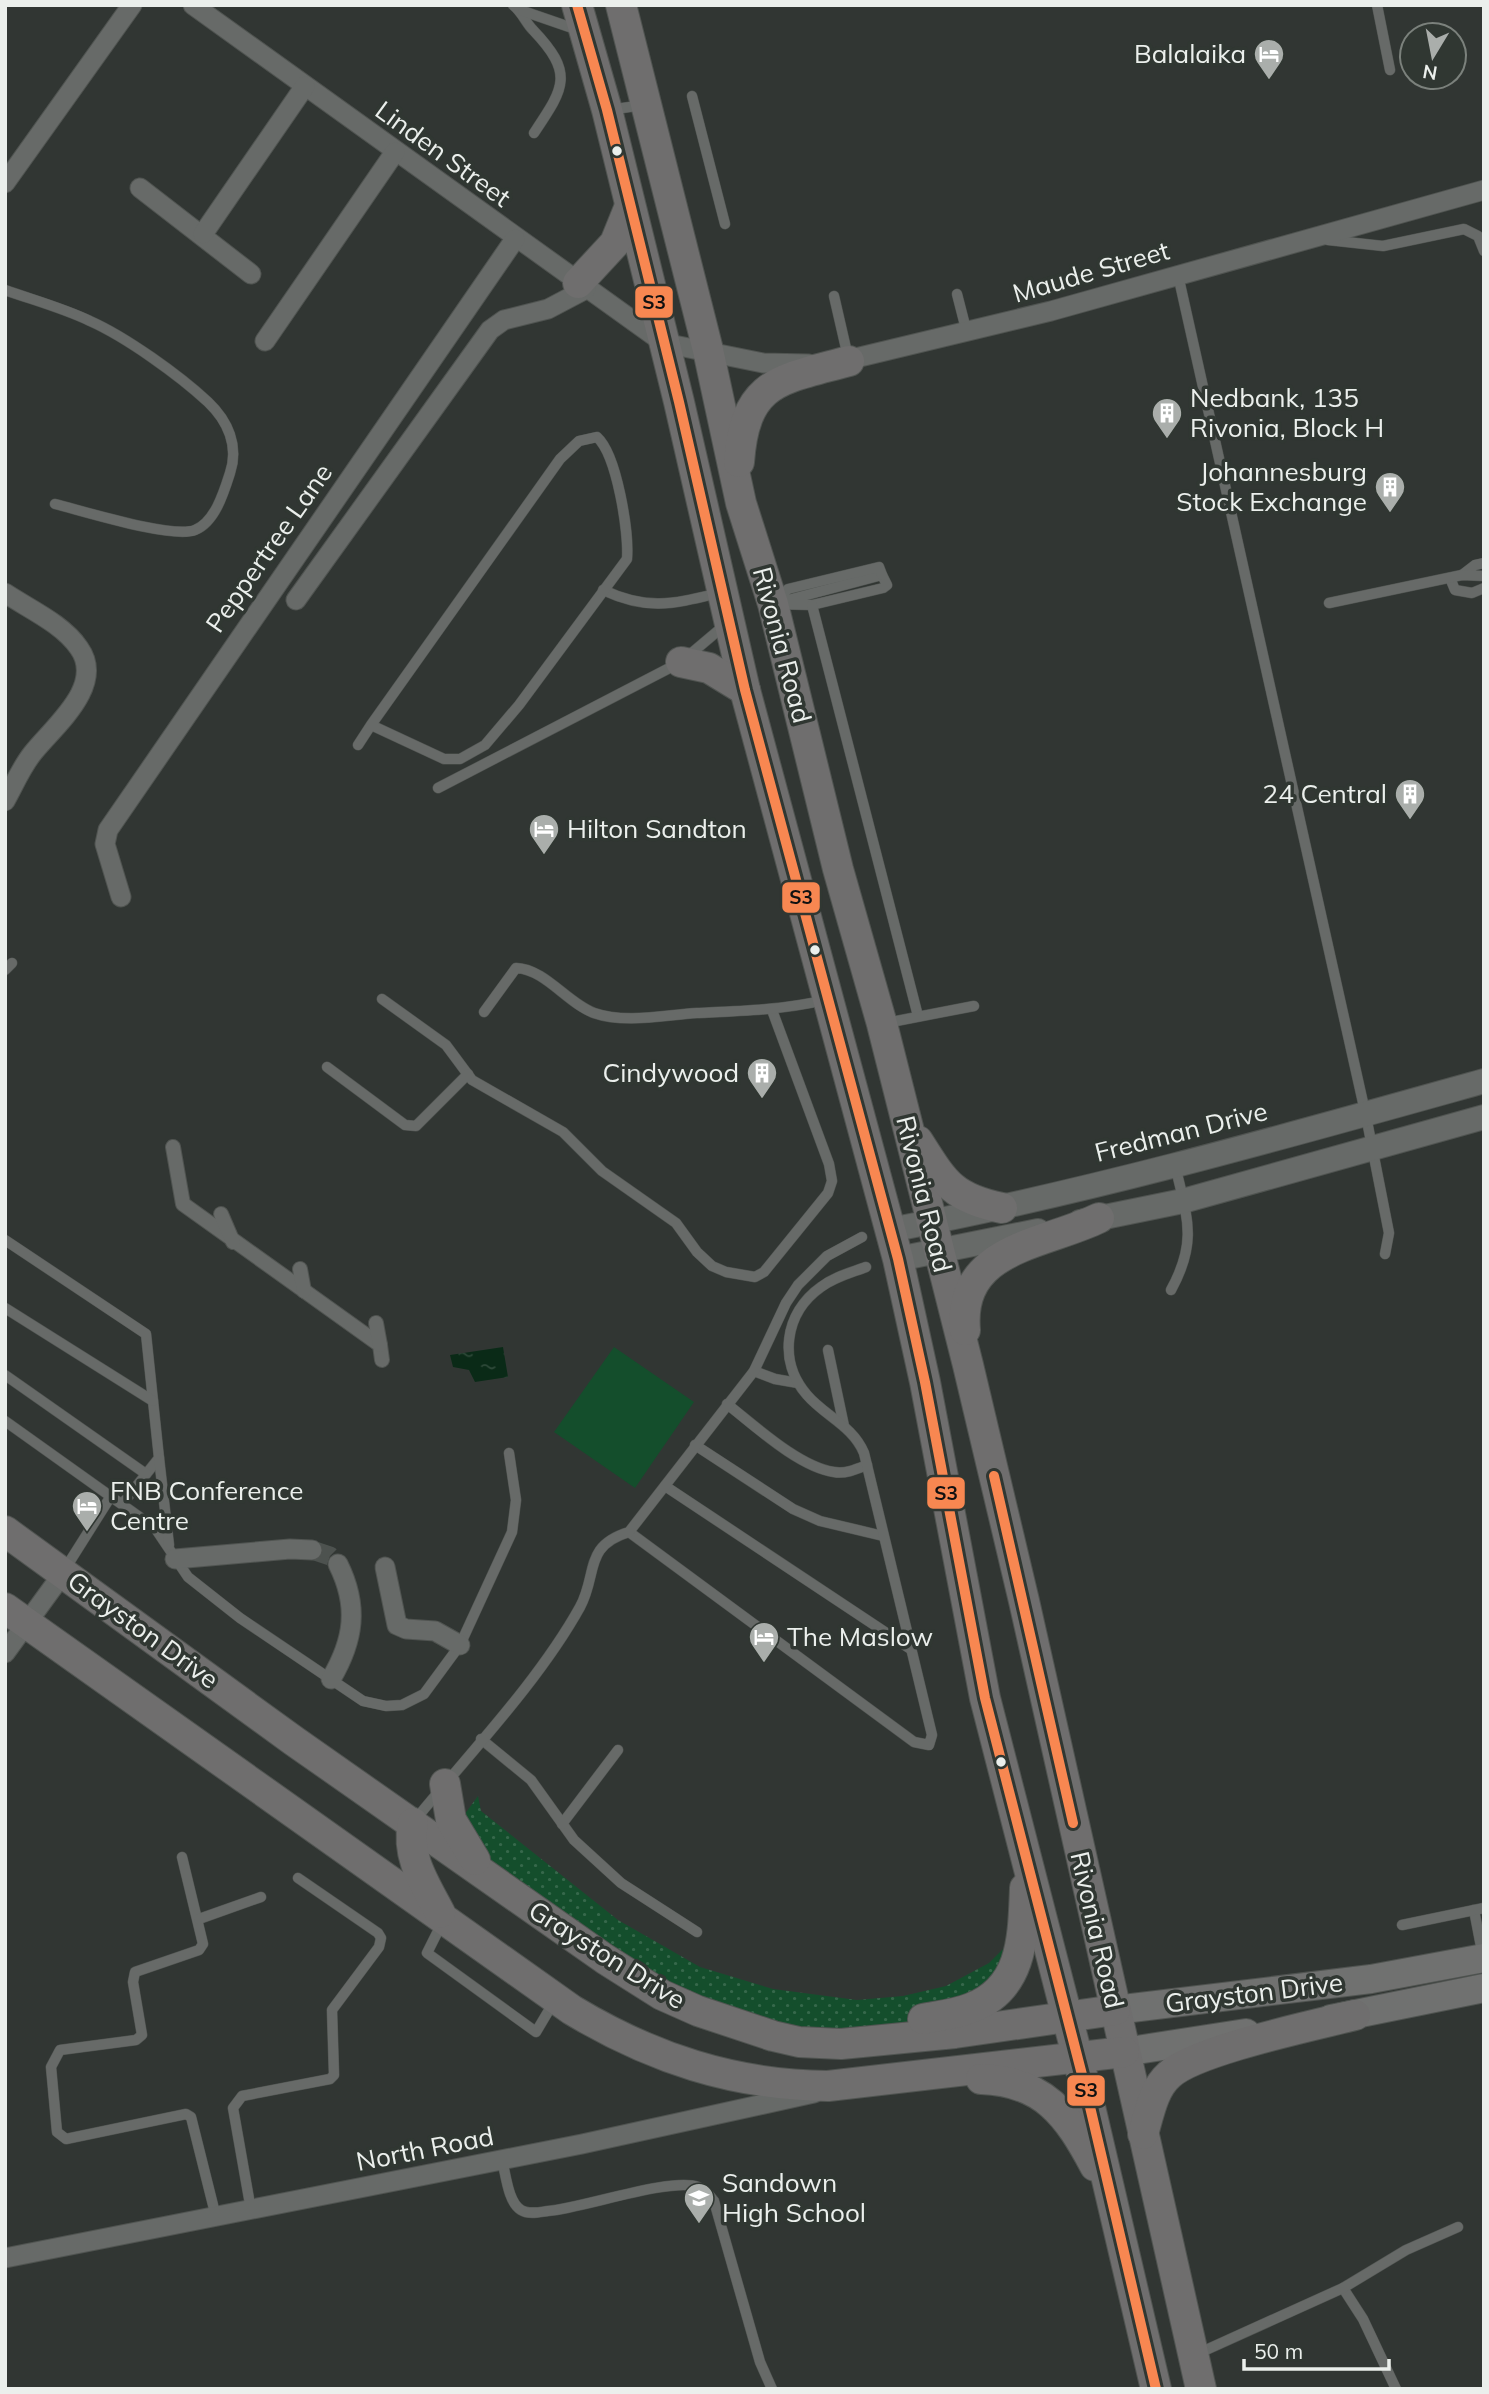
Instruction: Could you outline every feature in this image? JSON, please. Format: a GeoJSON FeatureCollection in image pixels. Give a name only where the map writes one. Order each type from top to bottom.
{"type":"FeatureCollection","features":[{"type":"Feature","properties":{"kind":"main road","name":"Rivonia Road"},"geometry":{"type":"LineString","coordinates":[[621,5],[708,350],[741,503],[773,604],[833,848],[882,1024],[968,1365],[1024,1601],[1201,2389]]}},
{"type":"Feature","properties":{"kind":"main road","name":"Rivonia Road"},"geometry":{"type":"LineString","coordinates":[[581,19],[607,110],[664,343],[745,690],[829,999],[876,1233],[898,1259],[925,1382],[974,1650],[1078,2057],[1156,2389]]}},
{"type":"Feature","properties":{"kind":"main road"},"geometry":{"type":"LineString","coordinates":[[582,286],[615,243],[630,206]]}},
{"type":"Feature","properties":{"kind":"main road"},"geometry":{"type":"LineString","coordinates":[[741,503],[741,445],[748,415],[757,399],[783,380],[849,361]]}},
{"type":"Feature","properties":{"kind":"main road"},"geometry":{"type":"LineString","coordinates":[[681,662],[709,668],[745,690]]}},
{"type":"Feature","properties":{"kind":"main road"},"geometry":{"type":"LineString","coordinates":[[789,859],[833,848]]}},
{"type":"Feature","properties":{"kind":"main road"},"geometry":{"type":"LineString","coordinates":[[905,1120],[955,1191],[974,1203],[1002,1208]]}},
{"type":"Feature","properties":{"kind":"main road"},"geometry":{"type":"LineString","coordinates":[[968,1365],[964,1324],[968,1298],[989,1264],[1008,1252],[1099,1218]]}},
{"type":"Feature","properties":{"kind":"main road","name":"Grayston Drive"},"geometry":{"type":"LineString","coordinates":[[5,1531],[294,1741],[605,1959],[662,1995],[754,2031],[820,2044],[887,2041],[1371,1979],[1483,1958]]}},
{"type":"Feature","properties":{"kind":"main road","name":"Grayston Drive"},"geometry":{"type":"LineString","coordinates":[[16,1616],[556,1999],[622,2039],[706,2071],[780,2085],[853,2085],[1124,2052],[1355,2015],[1484,1988]]}},
{"type":"Feature","properties":{"kind":"main road"},"geometry":{"type":"LineString","coordinates":[[445,1784],[451,1820],[490,1879]]}},
{"type":"Feature","properties":{"kind":"main road"},"geometry":{"type":"LineString","coordinates":[[413,1823],[410,1839],[413,1859],[443,1919]]}},
{"type":"Feature","properties":{"kind":"main road"},"geometry":{"type":"LineString","coordinates":[[820,2044],[969,2009],[998,1991],[1010,1977],[1021,1948],[1027,1858]]}},
{"type":"Feature","properties":{"kind":"main road"},"geometry":{"type":"LineString","coordinates":[[1143,2134],[1158,2089],[1180,2067],[1206,2056],[1355,2015]]}},
{"type":"Feature","properties":{"kind":"main road"},"geometry":{"type":"LineString","coordinates":[[927,2075],[1012,2083],[1047,2098],[1076,2133],[1114,2204]]}},
{"type":"Feature","properties":{"kind":"street"},"geometry":{"type":"LineString","coordinates":[[5,183],[132,5]]}},
{"type":"Feature","properties":{"kind":"street","name":"Linden Street"},"geometry":{"type":"LineString","coordinates":[[193,5],[514,239],[664,343]]}},
{"type":"Feature","properties":{"kind":"street"},"geometry":{"type":"LineString","coordinates":[[203,234],[305,86]]}},
{"type":"Feature","properties":{"kind":"street"},"geometry":{"type":"LineString","coordinates":[[265,341],[395,152]]}},
{"type":"Feature","properties":{"kind":"street"},"geometry":{"type":"LineString","coordinates":[[140,188],[203,234],[251,274]]}},
{"type":"Feature","properties":{"kind":"street","name":"Maude Street"},"geometry":{"type":"LineString","coordinates":[[664,343],[776,365],[849,361],[967,333],[1484,190]]}},
{"type":"Feature","properties":{"kind":"street","name":"Peppertree Lane"},"geometry":{"type":"LineString","coordinates":[[121,897],[104,844],[108,830],[514,239]]}},
{"type":"Feature","properties":{"kind":"street"},"geometry":{"type":"LineString","coordinates":[[296,600],[490,330],[504,320],[548,309],[582,286]]}},
{"type":"Feature","properties":{"kind":"street"},"geometry":{"type":"LineString","coordinates":[[5,593],[61,630],[80,649],[86,662],[78,700],[32,754],[5,801]]}},
{"type":"Feature","properties":{"kind":"street","name":"Fredman Drive"},"geometry":{"type":"LineString","coordinates":[[876,1233],[1002,1208],[1484,1082]]}},
{"type":"Feature","properties":{"kind":"street"},"geometry":{"type":"LineString","coordinates":[[898,1259],[1183,1201],[1484,1117]]}},
{"type":"Feature","properties":{"kind":"street"},"geometry":{"type":"LineString","coordinates":[[173,1147],[183,1204],[380,1345]]}},
{"type":"Feature","properties":{"kind":"street"},"geometry":{"type":"LineString","coordinates":[[221,1214],[233,1242]]}},
{"type":"Feature","properties":{"kind":"street"},"geometry":{"type":"LineString","coordinates":[[300,1269],[304,1291]]}},
{"type":"Feature","properties":{"kind":"street"},"geometry":{"type":"LineString","coordinates":[[376,1323],[382,1360]]}},
{"type":"Feature","properties":{"kind":"street"},"geometry":{"type":"LineString","coordinates":[[172,1553],[312,1550]]}},
{"type":"Feature","properties":{"kind":"street"},"geometry":{"type":"LineString","coordinates":[[331,1679],[348,1649],[351,1628],[349,1598],[338,1564]]}},
{"type":"Feature","properties":{"kind":"street"},"geometry":{"type":"LineString","coordinates":[[386,1567],[397,1625],[435,1631],[460,1645]]}},
{"type":"Feature","properties":{"kind":"street"},"geometry":{"type":"LineString","coordinates":[[5,1653],[16,1616],[64,1572]]}},
{"type":"Feature","properties":{"kind":"street","name":"North Road"},"geometry":{"type":"LineString","coordinates":[[5,2258],[502,2160],[853,2085]]}},
{"type":"Feature","properties":{"kind":"lane"},"geometry":{"type":"LineString","coordinates":[[513,5],[581,19]]}},
{"type":"Feature","properties":{"kind":"lane"},"geometry":{"type":"LineString","coordinates":[[1377,5],[1390,70]]}},
{"type":"Feature","properties":{"kind":"lane"},"geometry":{"type":"LineString","coordinates":[[523,9],[530,27],[548,45],[562,77],[560,94],[534,133]]}},
{"type":"Feature","properties":{"kind":"lane"},"geometry":{"type":"LineString","coordinates":[[692,96],[725,224]]}},
{"type":"Feature","properties":{"kind":"lane"},"geometry":{"type":"LineString","coordinates":[[607,110],[647,105]]}},
{"type":"Feature","properties":{"kind":"lane"},"geometry":{"type":"LineString","coordinates":[[1312,238],[1383,246],[1464,229],[1478,236],[1484,251]]}},
{"type":"Feature","properties":{"kind":"lane"},"geometry":{"type":"LineString","coordinates":[[1178,275],[1366,1115],[1389,1233],[1385,1254]]}},
{"type":"Feature","properties":{"kind":"lane"},"geometry":{"type":"LineString","coordinates":[[5,290],[91,321],[138,350],[207,401],[228,426],[232,439],[234,452],[225,490],[212,515],[194,530],[170,532],[55,504]]}},
{"type":"Feature","properties":{"kind":"lane"},"geometry":{"type":"LineString","coordinates":[[957,294],[967,333]]}},
{"type":"Feature","properties":{"kind":"lane"},"geometry":{"type":"LineString","coordinates":[[834,296],[849,361]]}},
{"type":"Feature","properties":{"kind":"lane"},"geometry":{"type":"LineString","coordinates":[[358,745],[371,725],[560,459],[570,447],[594,436],[608,449],[627,544],[624,565],[519,705],[485,745],[460,759],[444,758],[371,725]]}},
{"type":"Feature","properties":{"kind":"lane"},"geometry":{"type":"LineString","coordinates":[[1462,575],[1475,565],[1484,563]]}},
{"type":"Feature","properties":{"kind":"lane"},"geometry":{"type":"LineString","coordinates":[[882,575],[887,584],[883,588],[812,606],[773,604],[882,575]]}},
{"type":"Feature","properties":{"kind":"lane"},"geometry":{"type":"LineString","coordinates":[[1329,603],[1462,575],[1484,576]]}},
{"type":"Feature","properties":{"kind":"lane"},"geometry":{"type":"LineString","coordinates":[[1450,578],[1455,590],[1484,598]]}},
{"type":"Feature","properties":{"kind":"lane"},"geometry":{"type":"LineString","coordinates":[[1472,593],[1484,588]]}},
{"type":"Feature","properties":{"kind":"lane"},"geometry":{"type":"LineString","coordinates":[[603,590],[626,601],[649,605],[727,607]]}},
{"type":"Feature","properties":{"kind":"lane"},"geometry":{"type":"LineString","coordinates":[[812,606],[918,1016]]}},
{"type":"Feature","properties":{"kind":"lane"},"geometry":{"type":"LineString","coordinates":[[438,788],[681,662],[727,607]]}},
{"type":"Feature","properties":{"kind":"lane"},"geometry":{"type":"LineString","coordinates":[[484,1012],[516,968],[530,971],[596,1013],[654,1017],[772,1010],[829,999]]}},
{"type":"Feature","properties":{"kind":"lane"},"geometry":{"type":"LineString","coordinates":[[382,999],[446,1045],[468,1074],[487,1092],[516,1104],[563,1132],[602,1171],[676,1223],[697,1252],[712,1266],[726,1272],[755,1276],[764,1272],[828,1193],[832,1181],[829,1164],[772,1010]]}},
{"type":"Feature","properties":{"kind":"lane"},"geometry":{"type":"LineString","coordinates":[[882,1024],[974,1006]]}},
{"type":"Feature","properties":{"kind":"lane"},"geometry":{"type":"LineString","coordinates":[[327,1068],[405,1125],[416,1126],[468,1074]]}},
{"type":"Feature","properties":{"kind":"lane"},"geometry":{"type":"LineString","coordinates":[[1171,1290],[1188,1255],[1183,1201],[1175,1164]]}},
{"type":"Feature","properties":{"kind":"lane"},"geometry":{"type":"LineString","coordinates":[[413,1823],[538,1668],[580,1606],[590,1569],[600,1548],[618,1535],[629,1532],[754,1370],[786,1303],[798,1285],[827,1256],[876,1233]]}},
{"type":"Feature","properties":{"kind":"lane"},"geometry":{"type":"LineString","coordinates":[[5,1240],[146,1334],[172,1553]]}},
{"type":"Feature","properties":{"kind":"lane"},"geometry":{"type":"LineString","coordinates":[[629,1532],[914,1742],[929,1745],[932,1735],[860,1445],[844,1426],[812,1401],[798,1383],[788,1357],[793,1321],[816,1290],[839,1276],[866,1267]]}},
{"type":"Feature","properties":{"kind":"lane"},"geometry":{"type":"LineString","coordinates":[[5,1308],[153,1401]]}},
{"type":"Feature","properties":{"kind":"lane"},"geometry":{"type":"LineString","coordinates":[[828,1350],[844,1426]]}},
{"type":"Feature","properties":{"kind":"lane"},"geometry":{"type":"LineString","coordinates":[[754,1370],[775,1380],[798,1383]]}},
{"type":"Feature","properties":{"kind":"lane"},"geometry":{"type":"LineString","coordinates":[[5,1375],[146,1474]]}},
{"type":"Feature","properties":{"kind":"lane"},"geometry":{"type":"LineString","coordinates":[[727,1404],[785,1449],[811,1463],[834,1472],[867,1465]]}},
{"type":"Feature","properties":{"kind":"lane"},"geometry":{"type":"LineString","coordinates":[[5,1422],[155,1528],[188,1577],[240,1618],[363,1700],[387,1706],[402,1705],[424,1694],[434,1684],[460,1645],[512,1532],[516,1500],[509,1453]]}},
{"type":"Feature","properties":{"kind":"lane"},"geometry":{"type":"LineString","coordinates":[[695,1445],[793,1509],[820,1521],[883,1536]]}},
{"type":"Feature","properties":{"kind":"lane"},"geometry":{"type":"LineString","coordinates":[[123,1503],[159,1458]]}},
{"type":"Feature","properties":{"kind":"lane"},"geometry":{"type":"LineString","coordinates":[[665,1486],[909,1648]]}},
{"type":"Feature","properties":{"kind":"lane"},"geometry":{"type":"LineString","coordinates":[[64,1572],[111,1496]]}},
{"type":"Feature","properties":{"kind":"lane"},"geometry":{"type":"LineString","coordinates":[[481,1739],[531,1780],[574,1840],[621,1883],[697,1932]]}},
{"type":"Feature","properties":{"kind":"lane"},"geometry":{"type":"LineString","coordinates":[[562,1824],[618,1750]]}},
{"type":"Feature","properties":{"kind":"lane"},"geometry":{"type":"LineString","coordinates":[[182,1857],[204,1938],[199,1950],[135,1972],[133,1982],[142,2035],[136,2040],[60,2050],[51,2067],[60,2137],[66,2139],[186,2114],[191,2117],[216,2217]]}},
{"type":"Feature","properties":{"kind":"lane"},"geometry":{"type":"LineString","coordinates":[[251,2210],[233,2108],[235,2102],[242,2096],[330,2079],[334,2075],[332,2010],[379,1947],[381,1938],[378,1933],[298,1878]]}},
{"type":"Feature","properties":{"kind":"lane"},"geometry":{"type":"LineString","coordinates":[[199,1919],[261,1897]]}},
{"type":"Feature","properties":{"kind":"lane"},"geometry":{"type":"LineString","coordinates":[[1402,1925],[1479,1909],[1483,1958]]}},
{"type":"Feature","properties":{"kind":"lane"},"geometry":{"type":"LineString","coordinates":[[443,1919],[426,1953],[536,2032],[556,1999]]}},
{"type":"Feature","properties":{"kind":"lane"},"geometry":{"type":"LineString","coordinates":[[502,2160],[513,2200],[522,2211],[530,2213],[571,2209],[645,2190],[696,2186],[706,2192],[714,2201],[760,2361],[772,2389]]}},
{"type":"Feature","properties":{"kind":"lane"},"geometry":{"type":"LineString","coordinates":[[1193,2355],[1343,2288],[1406,2250],[1458,2227]]}},
{"type":"Feature","properties":{"kind":"lane"},"geometry":{"type":"LineString","coordinates":[[1343,2288],[1363,2319],[1396,2389]]}},
{"type":"Feature","properties":{"kind":"shaded area"},"geometry":{"type":"Polygon","coordinates":[[[614,1347],[694,1402],[635,1488],[554,1432],[614,1347]]]}},
{"type":"Feature","properties":{"kind":"shaded area"},"geometry":{"type":"Polygon","coordinates":[[[478,1796],[481,1811],[618,1920],[700,1967],[773,1989],[857,2000],[903,1996],[946,1986],[989,1963],[1006,1946],[1012,1884],[1027,1925],[969,2011],[819,2040],[720,2018],[439,1849],[478,1796]]]}},
{"type":"Feature","properties":{"kind":"water"},"geometry":{"type":"Polygon","coordinates":[[[503,1347],[508,1377],[475,1382],[469,1370],[453,1367],[450,1355],[503,1347]]]}},
{"type":"Feature","properties":{"kind":"tunnel"},"geometry":{"type":"LineString","coordinates":[[312,1550],[330,1556],[338,1564]]}},
{"type":"Feature","properties":{"kind":"transit line","name":"S3"},"geometry":{"type":"LineString","coordinates":[[577,5],[607,110],[679,402],[745,690],[898,1259],[925,1382],[985,1698],[1087,2094],[1156,2389]]}},
{"type":"Feature","properties":{"kind":"transit line","name":"S3"},"geometry":{"type":"LineString","coordinates":[[994,1476],[1073,1823]]}},
{"type":"Feature","properties":{"kind":"place","name":"Balalaika"},"geometry":{"type":"Point","coordinates":[1269,81]}},
{"type":"Feature","properties":{"kind":"place","name":"Nedbank, 135 Rivonia, Block H"},"geometry":{"type":"Point","coordinates":[1167,440]}},
{"type":"Feature","properties":{"kind":"place","name":"Johannesburg Stock Exchange"},"geometry":{"type":"Point","coordinates":[1390,514]}},
{"type":"Feature","properties":{"kind":"place","name":"24 Central"},"geometry":{"type":"Point","coordinates":[1410,821]}},
{"type":"Feature","properties":{"kind":"place","name":"Hilton Sandton"},"geometry":{"type":"Point","coordinates":[544,856]}},
{"type":"Feature","properties":{"kind":"place","name":"Cindywood"},"geometry":{"type":"Point","coordinates":[762,1100]}},
{"type":"Feature","properties":{"kind":"place","name":"FNB Conference Centre"},"geometry":{"type":"Point","coordinates":[87,1533]}},
{"type":"Feature","properties":{"kind":"place","name":"The Maslow"},"geometry":{"type":"Point","coordinates":[764,1664]}},
{"type":"Feature","properties":{"kind":"place","name":"Sandown High School"},"geometry":{"type":"Point","coordinates":[699,2225]}}]}
